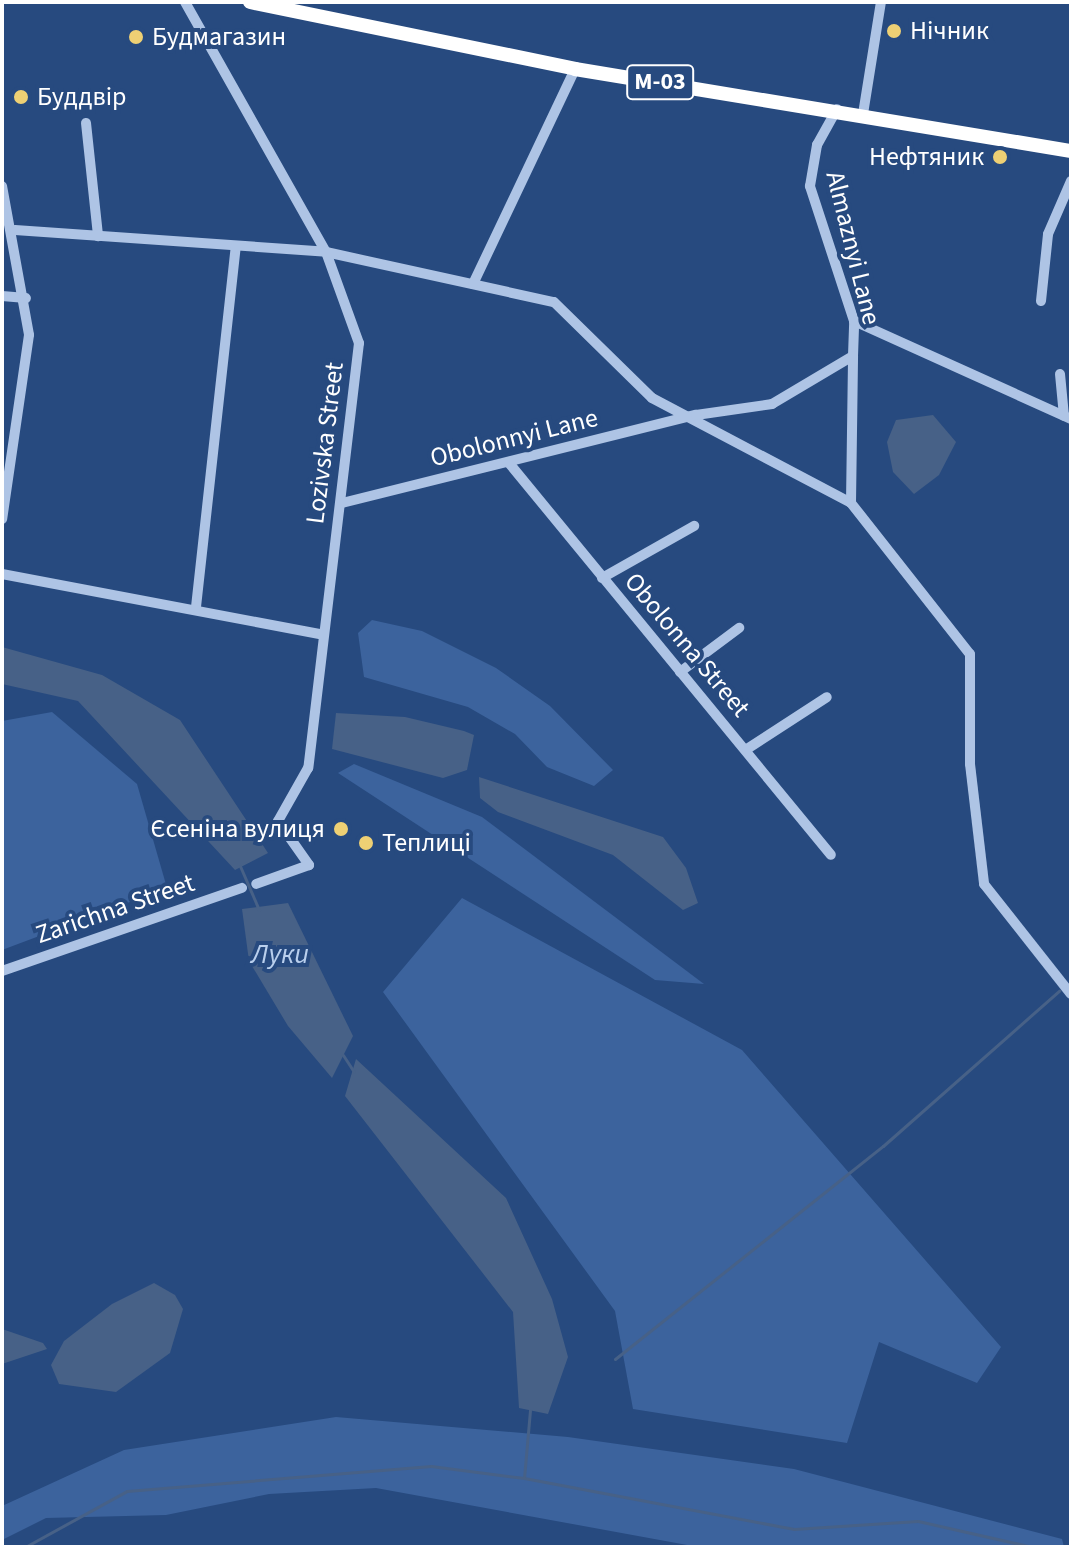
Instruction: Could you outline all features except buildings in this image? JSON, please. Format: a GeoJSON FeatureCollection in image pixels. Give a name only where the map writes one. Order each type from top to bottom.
{"type":"FeatureCollection","features":[{"type":"Feature","properties":{"kind":"highway","name":"М-03"},"geometry":{"type":"LineString","coordinates":[[250,2],[575,69],[837,109],[1071,151]]}},
{"type":"Feature","properties":{"kind":"street","name":"Lozivska Street"},"geometry":{"type":"LineString","coordinates":[[185,2],[326,252],[359,343],[342,503],[319,634],[308,768],[278,821],[309,865],[256,884]]}},
{"type":"Feature","properties":{"kind":"street"},"geometry":{"type":"LineString","coordinates":[[863,114],[881,2]]}},
{"type":"Feature","properties":{"kind":"street"},"geometry":{"type":"LineString","coordinates":[[473,284],[575,69]]}},
{"type":"Feature","properties":{"kind":"street","name":"Almaznyi Lane"},"geometry":{"type":"LineString","coordinates":[[837,109],[814,155],[810,186],[854,321],[851,503]]}},
{"type":"Feature","properties":{"kind":"street"},"geometry":{"type":"LineString","coordinates":[[86,123],[98,236]]}},
{"type":"Feature","properties":{"kind":"street"},"geometry":{"type":"LineString","coordinates":[[1041,301],[1048,234],[1071,181]]}},
{"type":"Feature","properties":{"kind":"street"},"geometry":{"type":"LineString","coordinates":[[2,186],[15,230],[29,335],[2,519]]}},
{"type":"Feature","properties":{"kind":"street"},"geometry":{"type":"LineString","coordinates":[[15,230],[326,252],[554,302],[652,398],[696,415],[851,503],[970,654],[970,764],[984,884],[1071,994]]}},
{"type":"Feature","properties":{"kind":"street"},"geometry":{"type":"LineString","coordinates":[[196,607],[236,246]]}},
{"type":"Feature","properties":{"kind":"street"},"geometry":{"type":"LineString","coordinates":[[2,296],[26,298]]}},
{"type":"Feature","properties":{"kind":"street"},"geometry":{"type":"LineString","coordinates":[[854,321],[1067,417]]}},
{"type":"Feature","properties":{"kind":"street","name":"Almaznyi Lane"},"geometry":{"type":"LineString","coordinates":[[696,415],[772,404],[853,356]]}},
{"type":"Feature","properties":{"kind":"street"},"geometry":{"type":"LineString","coordinates":[[1060,374],[1067,417]]}},
{"type":"Feature","properties":{"kind":"street","name":"Obolonnyi Lane"},"geometry":{"type":"LineString","coordinates":[[342,503],[696,415]]}},
{"type":"Feature","properties":{"kind":"street","name":"Obolonna Street"},"geometry":{"type":"LineString","coordinates":[[509,463],[831,855]]}},
{"type":"Feature","properties":{"kind":"street"},"geometry":{"type":"LineString","coordinates":[[602,578],[694,526]]}},
{"type":"Feature","properties":{"kind":"street"},"geometry":{"type":"LineString","coordinates":[[2,574],[196,607],[319,634]]}},
{"type":"Feature","properties":{"kind":"street"},"geometry":{"type":"LineString","coordinates":[[680,672],[739,628]]}},
{"type":"Feature","properties":{"kind":"street"},"geometry":{"type":"LineString","coordinates":[[747,749],[827,697]]}},
{"type":"Feature","properties":{"kind":"street","name":"Zarichna Street"},"geometry":{"type":"LineString","coordinates":[[2,971],[242,888]]}},
{"type":"Feature","properties":{"kind":"shaded area"},"geometry":{"type":"Polygon","coordinates":[[[372,620],[422,631],[496,668],[550,706],[613,770],[594,786],[547,767],[515,734],[468,707],[364,677],[358,633],[372,620]]]}},
{"type":"Feature","properties":{"kind":"shaded area"},"geometry":{"type":"Polygon","coordinates":[[[52,712],[137,784],[167,888],[2,950],[2,721],[52,712]]]}},
{"type":"Feature","properties":{"kind":"shaded area"},"geometry":{"type":"Polygon","coordinates":[[[354,764],[482,817],[704,984],[655,980],[338,773],[354,764]]]}},
{"type":"Feature","properties":{"kind":"shaded area"},"geometry":{"type":"Polygon","coordinates":[[[462,898],[742,1050],[1001,1347],[977,1383],[879,1342],[847,1443],[633,1409],[615,1311],[383,992],[462,898]]]}},
{"type":"Feature","properties":{"kind":"shaded area"},"geometry":{"type":"Polygon","coordinates":[[[336,1417],[568,1437],[794,1469],[1062,1539],[1064,1547],[698,1547],[376,1488],[269,1494],[166,1515],[46,1518],[2,1540],[2,1506],[124,1450],[336,1417]]]}},
{"type":"Feature","properties":{"kind":"water"},"geometry":{"type":"Polygon","coordinates":[[[933,415],[956,442],[939,475],[914,494],[893,472],[887,442],[896,420],[933,415]]]}},
{"type":"Feature","properties":{"kind":"water"},"geometry":{"type":"Polygon","coordinates":[[[2,647],[102,675],[180,720],[268,853],[235,870],[78,701],[2,684],[2,647]]]}},
{"type":"Feature","properties":{"kind":"water"},"geometry":{"type":"Polygon","coordinates":[[[336,713],[405,717],[474,735],[467,770],[443,778],[332,749],[336,713]]]}},
{"type":"Feature","properties":{"kind":"water"},"geometry":{"type":"Polygon","coordinates":[[[479,777],[663,837],[686,868],[698,903],[683,910],[613,855],[498,812],[480,798],[479,777]]]}},
{"type":"Feature","properties":{"kind":"water","name":"Луки"},"geometry":{"type":"Polygon","coordinates":[[[288,903],[353,1036],[332,1078],[288,1026],[249,961],[242,909],[288,903]]]}},
{"type":"Feature","properties":{"kind":"water"},"geometry":{"type":"Polygon","coordinates":[[[356,1059],[506,1198],[552,1299],[568,1357],[548,1414],[519,1408],[513,1312],[345,1096],[356,1059]]]}},
{"type":"Feature","properties":{"kind":"water"},"geometry":{"type":"Polygon","coordinates":[[[154,1283],[175,1295],[183,1309],[170,1353],[116,1392],[59,1384],[51,1365],[64,1341],[112,1304],[154,1283]]]}},
{"type":"Feature","properties":{"kind":"water"},"geometry":{"type":"Polygon","coordinates":[[[2,1329],[43,1343],[47,1349],[2,1364],[2,1329]]]}},
{"type":"Feature","properties":{"kind":"waterway"},"geometry":{"type":"LineString","coordinates":[[240,866],[259,910]]}},
{"type":"Feature","properties":{"kind":"waterway"},"geometry":{"type":"LineString","coordinates":[[615,1359],[883,1146],[1059,991]]}},
{"type":"Feature","properties":{"kind":"waterway"},"geometry":{"type":"LineString","coordinates":[[343,1055],[354,1072]]}},
{"type":"Feature","properties":{"kind":"waterway"},"geometry":{"type":"LineString","coordinates":[[530,1410],[524,1478],[794,1529],[918,1521],[1032,1547]]}},
{"type":"Feature","properties":{"kind":"waterway"},"geometry":{"type":"LineString","coordinates":[[25,1547],[127,1491],[431,1466],[524,1478]]}},
{"type":"Feature","properties":{"kind":"place","name":"Нічник"},"geometry":{"type":"Point","coordinates":[894,31]}},
{"type":"Feature","properties":{"kind":"place","name":"Будмагазин"},"geometry":{"type":"Point","coordinates":[136,37]}},
{"type":"Feature","properties":{"kind":"place","name":"Буддвір"},"geometry":{"type":"Point","coordinates":[21,97]}},
{"type":"Feature","properties":{"kind":"place","name":"Нефтяник"},"geometry":{"type":"Point","coordinates":[1000,157]}},
{"type":"Feature","properties":{"kind":"place","name":"Єсеніна вулиця"},"geometry":{"type":"Point","coordinates":[341,829]}},
{"type":"Feature","properties":{"kind":"place","name":"Теплиці"},"geometry":{"type":"Point","coordinates":[366,843]}}]}
